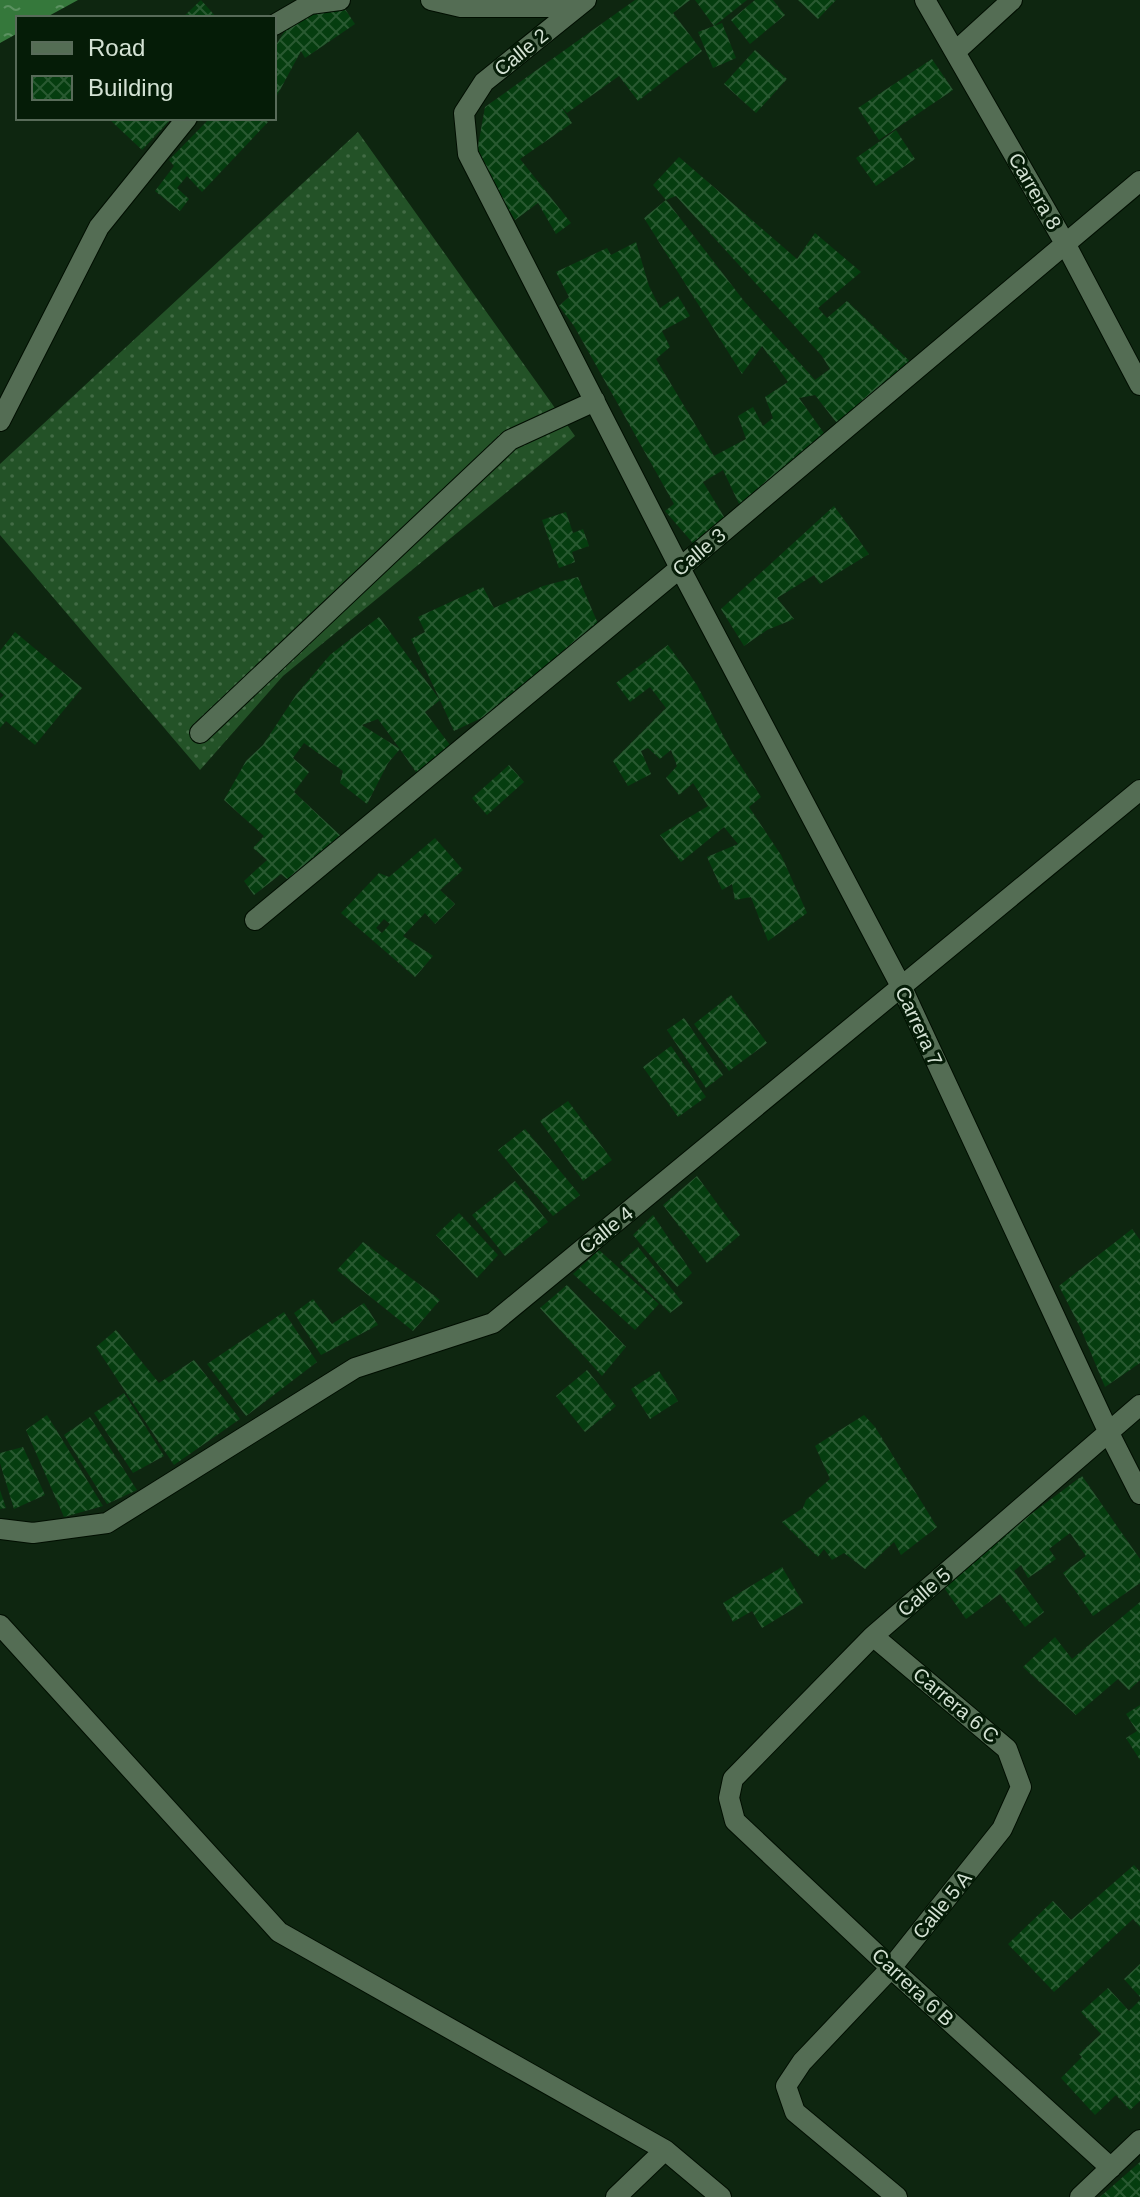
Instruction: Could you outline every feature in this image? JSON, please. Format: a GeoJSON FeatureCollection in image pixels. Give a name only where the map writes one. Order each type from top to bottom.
{"type":"FeatureCollection","features":[{"type":"Feature","properties":{"kind":"street"},"geometry":{"type":"LineString","coordinates":[[276,24],[310,4],[340,0]]}},
{"type":"Feature","properties":{"kind":"street"},"geometry":{"type":"LineString","coordinates":[[431,0],[461,7],[581,3]]}},
{"type":"Feature","properties":{"kind":"street","name":"Carrera 8"},"geometry":{"type":"LineString","coordinates":[[925,0],[1066,245],[1140,385]]}},
{"type":"Feature","properties":{"kind":"street"},"geometry":{"type":"LineString","coordinates":[[955,52],[1012,0]]}},
{"type":"Feature","properties":{"kind":"street","name":"Calle 2"},"geometry":{"type":"LineString","coordinates":[[464,113],[484,82],[581,3]]}},
{"type":"Feature","properties":{"kind":"street","name":"Carrera 7"},"geometry":{"type":"LineString","coordinates":[[464,113],[468,154],[680,568],[902,988],[1140,1494]]}},
{"type":"Feature","properties":{"kind":"street"},"geometry":{"type":"LineString","coordinates":[[0,421],[99,227],[185,120]]}},
{"type":"Feature","properties":{"kind":"street","name":"Calle 3"},"geometry":{"type":"LineString","coordinates":[[255,920],[1140,181]]}},
{"type":"Feature","properties":{"kind":"street"},"geometry":{"type":"LineString","coordinates":[[200,733],[510,440],[595,401]]}},
{"type":"Feature","properties":{"kind":"street","name":"Calle 4"},"geometry":{"type":"LineString","coordinates":[[0,1529],[33,1533],[107,1523],[355,1368],[493,1323],[1140,790]]}},
{"type":"Feature","properties":{"kind":"street","name":"Calle 5"},"geometry":{"type":"LineString","coordinates":[[729,1798],[733,1779],[873,1636],[1140,1405]]}},
{"type":"Feature","properties":{"kind":"street"},"geometry":{"type":"LineString","coordinates":[[0,1625],[279,1932],[665,2150],[721,2197]]}},
{"type":"Feature","properties":{"kind":"street","name":"Carrera 6 C"},"geometry":{"type":"LineString","coordinates":[[873,1636],[1007,1749],[1021,1787]]}},
{"type":"Feature","properties":{"kind":"street","name":"Calle 5 A"},"geometry":{"type":"LineString","coordinates":[[897,2197],[795,2112],[786,2086],[802,2062],[891,1968],[1002,1829],[1021,1787]]}},
{"type":"Feature","properties":{"kind":"street","name":"Carrera 6 B"},"geometry":{"type":"LineString","coordinates":[[729,1798],[735,1821],[1111,2168]]}},
{"type":"Feature","properties":{"kind":"street"},"geometry":{"type":"LineString","coordinates":[[1080,2197],[1140,2140]]}},
{"type":"Feature","properties":{"kind":"street"},"geometry":{"type":"LineString","coordinates":[[616,2197],[665,2150]]}},
{"type":"Feature","properties":{"kind":"shaded area"},"geometry":{"type":"Polygon","coordinates":[[[358,132],[575,436],[283,676],[200,770],[0,535],[0,464],[358,132]]]}},
{"type":"Feature","properties":{"kind":"water"},"geometry":{"type":"Polygon","coordinates":[[[0,0],[78,0],[49,16],[16,16],[16,34],[0,43],[0,0]]]}},
{"type":"Feature","properties":{"kind":"building"},"geometry":{"type":"Polygon","coordinates":[[[201,0],[215,16],[184,16],[201,0]]]}},
{"type":"Feature","properties":{"kind":"building"},"geometry":{"type":"Polygon","coordinates":[[[329,0],[339,0],[355,24],[305,58],[301,51],[276,97],[276,45],[286,29],[329,0]]]}},
{"type":"Feature","properties":{"kind":"building"},"geometry":{"type":"Polygon","coordinates":[[[635,0],[690,0],[673,13],[702,51],[638,101],[619,76],[567,113],[561,106],[572,123],[520,159],[571,223],[556,234],[538,203],[515,220],[476,157],[485,107],[635,0]]]}},
{"type":"Feature","properties":{"kind":"building"},"geometry":{"type":"Polygon","coordinates":[[[695,0],[747,0],[714,26],[695,0]]]}},
{"type":"Feature","properties":{"kind":"building"},"geometry":{"type":"Polygon","coordinates":[[[755,0],[773,0],[785,15],[750,44],[731,20],[755,0]]]}},
{"type":"Feature","properties":{"kind":"building"},"geometry":{"type":"Polygon","coordinates":[[[798,0],[836,0],[818,19],[798,0]]]}},
{"type":"Feature","properties":{"kind":"building"},"geometry":{"type":"Polygon","coordinates":[[[722,23],[736,58],[713,68],[698,32],[722,23]]]}},
{"type":"Feature","properties":{"kind":"building"},"geometry":{"type":"Polygon","coordinates":[[[755,50],[787,79],[756,113],[724,84],[755,50]]]}},
{"type":"Feature","properties":{"kind":"building"},"geometry":{"type":"Polygon","coordinates":[[[932,59],[953,90],[879,140],[858,108],[932,59]]]}},
{"type":"Feature","properties":{"kind":"building"},"geometry":{"type":"Polygon","coordinates":[[[110,120],[170,120],[142,150],[110,120]]]}},
{"type":"Feature","properties":{"kind":"building"},"geometry":{"type":"Polygon","coordinates":[[[208,120],[268,122],[202,192],[187,176],[177,188],[189,199],[180,211],[155,191],[174,166],[169,160],[208,120]]]}},
{"type":"Feature","properties":{"kind":"building"},"geometry":{"type":"Polygon","coordinates":[[[896,130],[915,159],[876,186],[856,158],[896,130]]]}},
{"type":"Feature","properties":{"kind":"building"},"geometry":{"type":"Polygon","coordinates":[[[679,157],[797,259],[815,233],[861,272],[818,308],[827,318],[847,301],[921,372],[843,431],[815,395],[799,398],[831,443],[743,512],[723,470],[703,482],[729,525],[698,549],[665,511],[674,504],[574,326],[559,306],[569,297],[556,272],[607,248],[611,255],[636,242],[649,286],[660,308],[678,296],[690,316],[662,331],[670,347],[656,359],[714,456],[746,439],[738,416],[753,407],[763,426],[773,418],[765,397],[788,382],[762,346],[742,374],[644,218],[666,200],[653,185],[679,157]],[[676,196],[666,200],[744,301],[815,380],[830,369],[822,356],[676,196]]]}},
{"type":"Feature","properties":{"kind":"building"},"geometry":{"type":"Polygon","coordinates":[[[834,506],[869,554],[820,584],[814,575],[777,598],[794,619],[767,630],[744,646],[721,609],[834,506]]]}},
{"type":"Feature","properties":{"kind":"building"},"geometry":{"type":"Polygon","coordinates":[[[566,512],[573,533],[583,529],[589,546],[572,552],[575,562],[559,568],[542,520],[566,512]]]}},
{"type":"Feature","properties":{"kind":"building"},"geometry":{"type":"Polygon","coordinates":[[[578,577],[605,640],[490,714],[454,731],[411,639],[425,632],[418,617],[483,587],[494,608],[543,586],[578,577]]]}},
{"type":"Feature","properties":{"kind":"building"},"geometry":{"type":"Polygon","coordinates":[[[379,617],[440,700],[425,712],[453,749],[418,775],[400,749],[388,763],[367,804],[340,783],[343,771],[304,743],[293,758],[309,772],[294,792],[343,838],[293,884],[281,874],[254,895],[244,881],[267,860],[253,848],[264,836],[224,800],[246,761],[263,745],[296,695],[330,655],[379,617]],[[378,719],[362,725],[400,749],[378,719]]]}},
{"type":"Feature","properties":{"kind":"building"},"geometry":{"type":"Polygon","coordinates":[[[15,632],[82,688],[35,745],[6,721],[0,728],[0,699],[4,695],[0,692],[0,651],[15,632]]]}},
{"type":"Feature","properties":{"kind":"building"},"geometry":{"type":"Polygon","coordinates":[[[668,645],[697,685],[731,751],[761,797],[749,807],[781,855],[807,913],[768,941],[751,897],[735,900],[732,884],[722,890],[707,857],[738,844],[724,827],[681,862],[660,835],[708,806],[693,783],[679,795],[666,778],[677,766],[671,750],[660,759],[648,748],[641,751],[651,774],[628,786],[613,761],[666,708],[650,687],[630,702],[616,683],[668,645]]]}},
{"type":"Feature","properties":{"kind":"building"},"geometry":{"type":"Polygon","coordinates":[[[509,765],[524,782],[487,815],[472,798],[509,765]]]}},
{"type":"Feature","properties":{"kind":"building"},"geometry":{"type":"Polygon","coordinates":[[[435,838],[463,870],[440,890],[455,904],[435,924],[425,913],[403,936],[433,956],[415,977],[341,913],[379,873],[389,877],[435,838]],[[384,919],[376,928],[382,933],[390,924],[384,919]]]}},
{"type":"Feature","properties":{"kind":"building"},"geometry":{"type":"Polygon","coordinates":[[[731,995],[767,1043],[729,1071],[694,1024],[731,995]]]}},
{"type":"Feature","properties":{"kind":"building"},"geometry":{"type":"Polygon","coordinates":[[[684,1018],[723,1075],[706,1088],[667,1030],[684,1018]]]}},
{"type":"Feature","properties":{"kind":"building"},"geometry":{"type":"Polygon","coordinates":[[[671,1046],[706,1097],[678,1117],[643,1067],[671,1046]]]}},
{"type":"Feature","properties":{"kind":"building"},"geometry":{"type":"Polygon","coordinates":[[[568,1101],[612,1160],[583,1181],[540,1121],[568,1101]]]}},
{"type":"Feature","properties":{"kind":"building"},"geometry":{"type":"Polygon","coordinates":[[[525,1129],[580,1195],[553,1216],[498,1150],[525,1129]]]}},
{"type":"Feature","properties":{"kind":"building"},"geometry":{"type":"Polygon","coordinates":[[[697,1176],[740,1235],[707,1263],[663,1205],[697,1176]]]}},
{"type":"Feature","properties":{"kind":"building"},"geometry":{"type":"Polygon","coordinates":[[[515,1181],[548,1222],[505,1256],[472,1215],[515,1181]]]}},
{"type":"Feature","properties":{"kind":"building"},"geometry":{"type":"Polygon","coordinates":[[[459,1213],[498,1255],[477,1278],[436,1235],[459,1213]]]}},
{"type":"Feature","properties":{"kind":"building"},"geometry":{"type":"Polygon","coordinates":[[[653,1215],[692,1273],[677,1287],[633,1235],[653,1215]]]}},
{"type":"Feature","properties":{"kind":"building"},"geometry":{"type":"Polygon","coordinates":[[[1132,1229],[1140,1240],[1140,1363],[1105,1387],[1059,1286],[1132,1229]]]}},
{"type":"Feature","properties":{"kind":"building"},"geometry":{"type":"Polygon","coordinates":[[[363,1242],[440,1300],[413,1331],[337,1270],[363,1242]]]}},
{"type":"Feature","properties":{"kind":"building"},"geometry":{"type":"Polygon","coordinates":[[[638,1247],[683,1303],[670,1313],[620,1263],[638,1247]]]}},
{"type":"Feature","properties":{"kind":"building"},"geometry":{"type":"Polygon","coordinates":[[[599,1250],[659,1304],[635,1330],[573,1274],[599,1250]]]}},
{"type":"Feature","properties":{"kind":"building"},"geometry":{"type":"Polygon","coordinates":[[[567,1285],[626,1347],[602,1376],[540,1308],[567,1285]]]}},
{"type":"Feature","properties":{"kind":"building"},"geometry":{"type":"Polygon","coordinates":[[[313,1299],[332,1324],[364,1303],[378,1325],[321,1355],[294,1313],[313,1299]]]}},
{"type":"Feature","properties":{"kind":"building"},"geometry":{"type":"Polygon","coordinates":[[[284,1312],[317,1362],[246,1416],[207,1364],[284,1312]]]}},
{"type":"Feature","properties":{"kind":"building"},"geometry":{"type":"Polygon","coordinates":[[[116,1330],[159,1383],[194,1360],[240,1419],[174,1465],[96,1347],[116,1330]]]}},
{"type":"Feature","properties":{"kind":"building"},"geometry":{"type":"Polygon","coordinates":[[[587,1370],[616,1406],[585,1432],[556,1396],[587,1370]]]}},
{"type":"Feature","properties":{"kind":"building"},"geometry":{"type":"Polygon","coordinates":[[[659,1371],[678,1401],[650,1419],[631,1389],[659,1371]]]}},
{"type":"Feature","properties":{"kind":"building"},"geometry":{"type":"Polygon","coordinates":[[[124,1393],[164,1456],[133,1473],[94,1413],[124,1393]]]}},
{"type":"Feature","properties":{"kind":"building"},"geometry":{"type":"Polygon","coordinates":[[[47,1415],[103,1506],[64,1517],[26,1430],[47,1415]]]}},
{"type":"Feature","properties":{"kind":"building"},"geometry":{"type":"Polygon","coordinates":[[[864,1415],[875,1427],[937,1527],[901,1555],[894,1542],[865,1569],[844,1553],[832,1560],[824,1549],[818,1557],[782,1522],[803,1508],[806,1500],[830,1479],[815,1446],[864,1415]]]}},
{"type":"Feature","properties":{"kind":"building"},"geometry":{"type":"Polygon","coordinates":[[[90,1417],[137,1490],[107,1504],[64,1435],[90,1417]]]}},
{"type":"Feature","properties":{"kind":"building"},"geometry":{"type":"Polygon","coordinates":[[[23,1447],[45,1495],[14,1509],[0,1463],[0,1453],[23,1447]]]}},
{"type":"Feature","properties":{"kind":"building"},"geometry":{"type":"Polygon","coordinates":[[[1082,1476],[1140,1559],[1140,1583],[1093,1616],[1063,1573],[1086,1556],[1070,1533],[1049,1549],[1056,1559],[1028,1578],[1021,1565],[1014,1571],[1044,1612],[1025,1627],[1000,1594],[966,1619],[940,1582],[1082,1476]]]}},
{"type":"Feature","properties":{"kind":"building"},"geometry":{"type":"Polygon","coordinates":[[[0,1490],[6,1508],[0,1509],[0,1490]]]}},
{"type":"Feature","properties":{"kind":"building"},"geometry":{"type":"Polygon","coordinates":[[[782,1567],[803,1603],[762,1628],[752,1611],[733,1622],[723,1603],[782,1567]]]}},
{"type":"Feature","properties":{"kind":"building"},"geometry":{"type":"Polygon","coordinates":[[[1140,1602],[1140,1680],[1129,1690],[1118,1679],[1076,1715],[1023,1667],[1055,1637],[1072,1659],[1140,1602]]]}},
{"type":"Feature","properties":{"kind":"building"},"geometry":{"type":"Polygon","coordinates":[[[1140,1705],[1140,1760],[1126,1738],[1137,1731],[1126,1714],[1140,1705]]]}},
{"type":"Feature","properties":{"kind":"building"},"geometry":{"type":"Polygon","coordinates":[[[1134,1865],[1140,1872],[1140,1927],[1133,1919],[1054,1992],[1008,1944],[1053,1901],[1071,1920],[1134,1865]]]}},
{"type":"Feature","properties":{"kind":"building"},"geometry":{"type":"Polygon","coordinates":[[[1140,1964],[1140,1997],[1124,1979],[1140,1964]]]}},
{"type":"Feature","properties":{"kind":"building"},"geometry":{"type":"Polygon","coordinates":[[[1108,1988],[1129,2011],[1140,2000],[1140,2101],[1130,2110],[1116,2095],[1095,2115],[1061,2078],[1082,2057],[1079,2054],[1101,2034],[1081,2012],[1108,1988]]]}},
{"type":"Feature","properties":{"kind":"building"},"geometry":{"type":"Polygon","coordinates":[[[1140,2162],[1140,2197],[1100,2197],[1140,2162]]]}}]}
